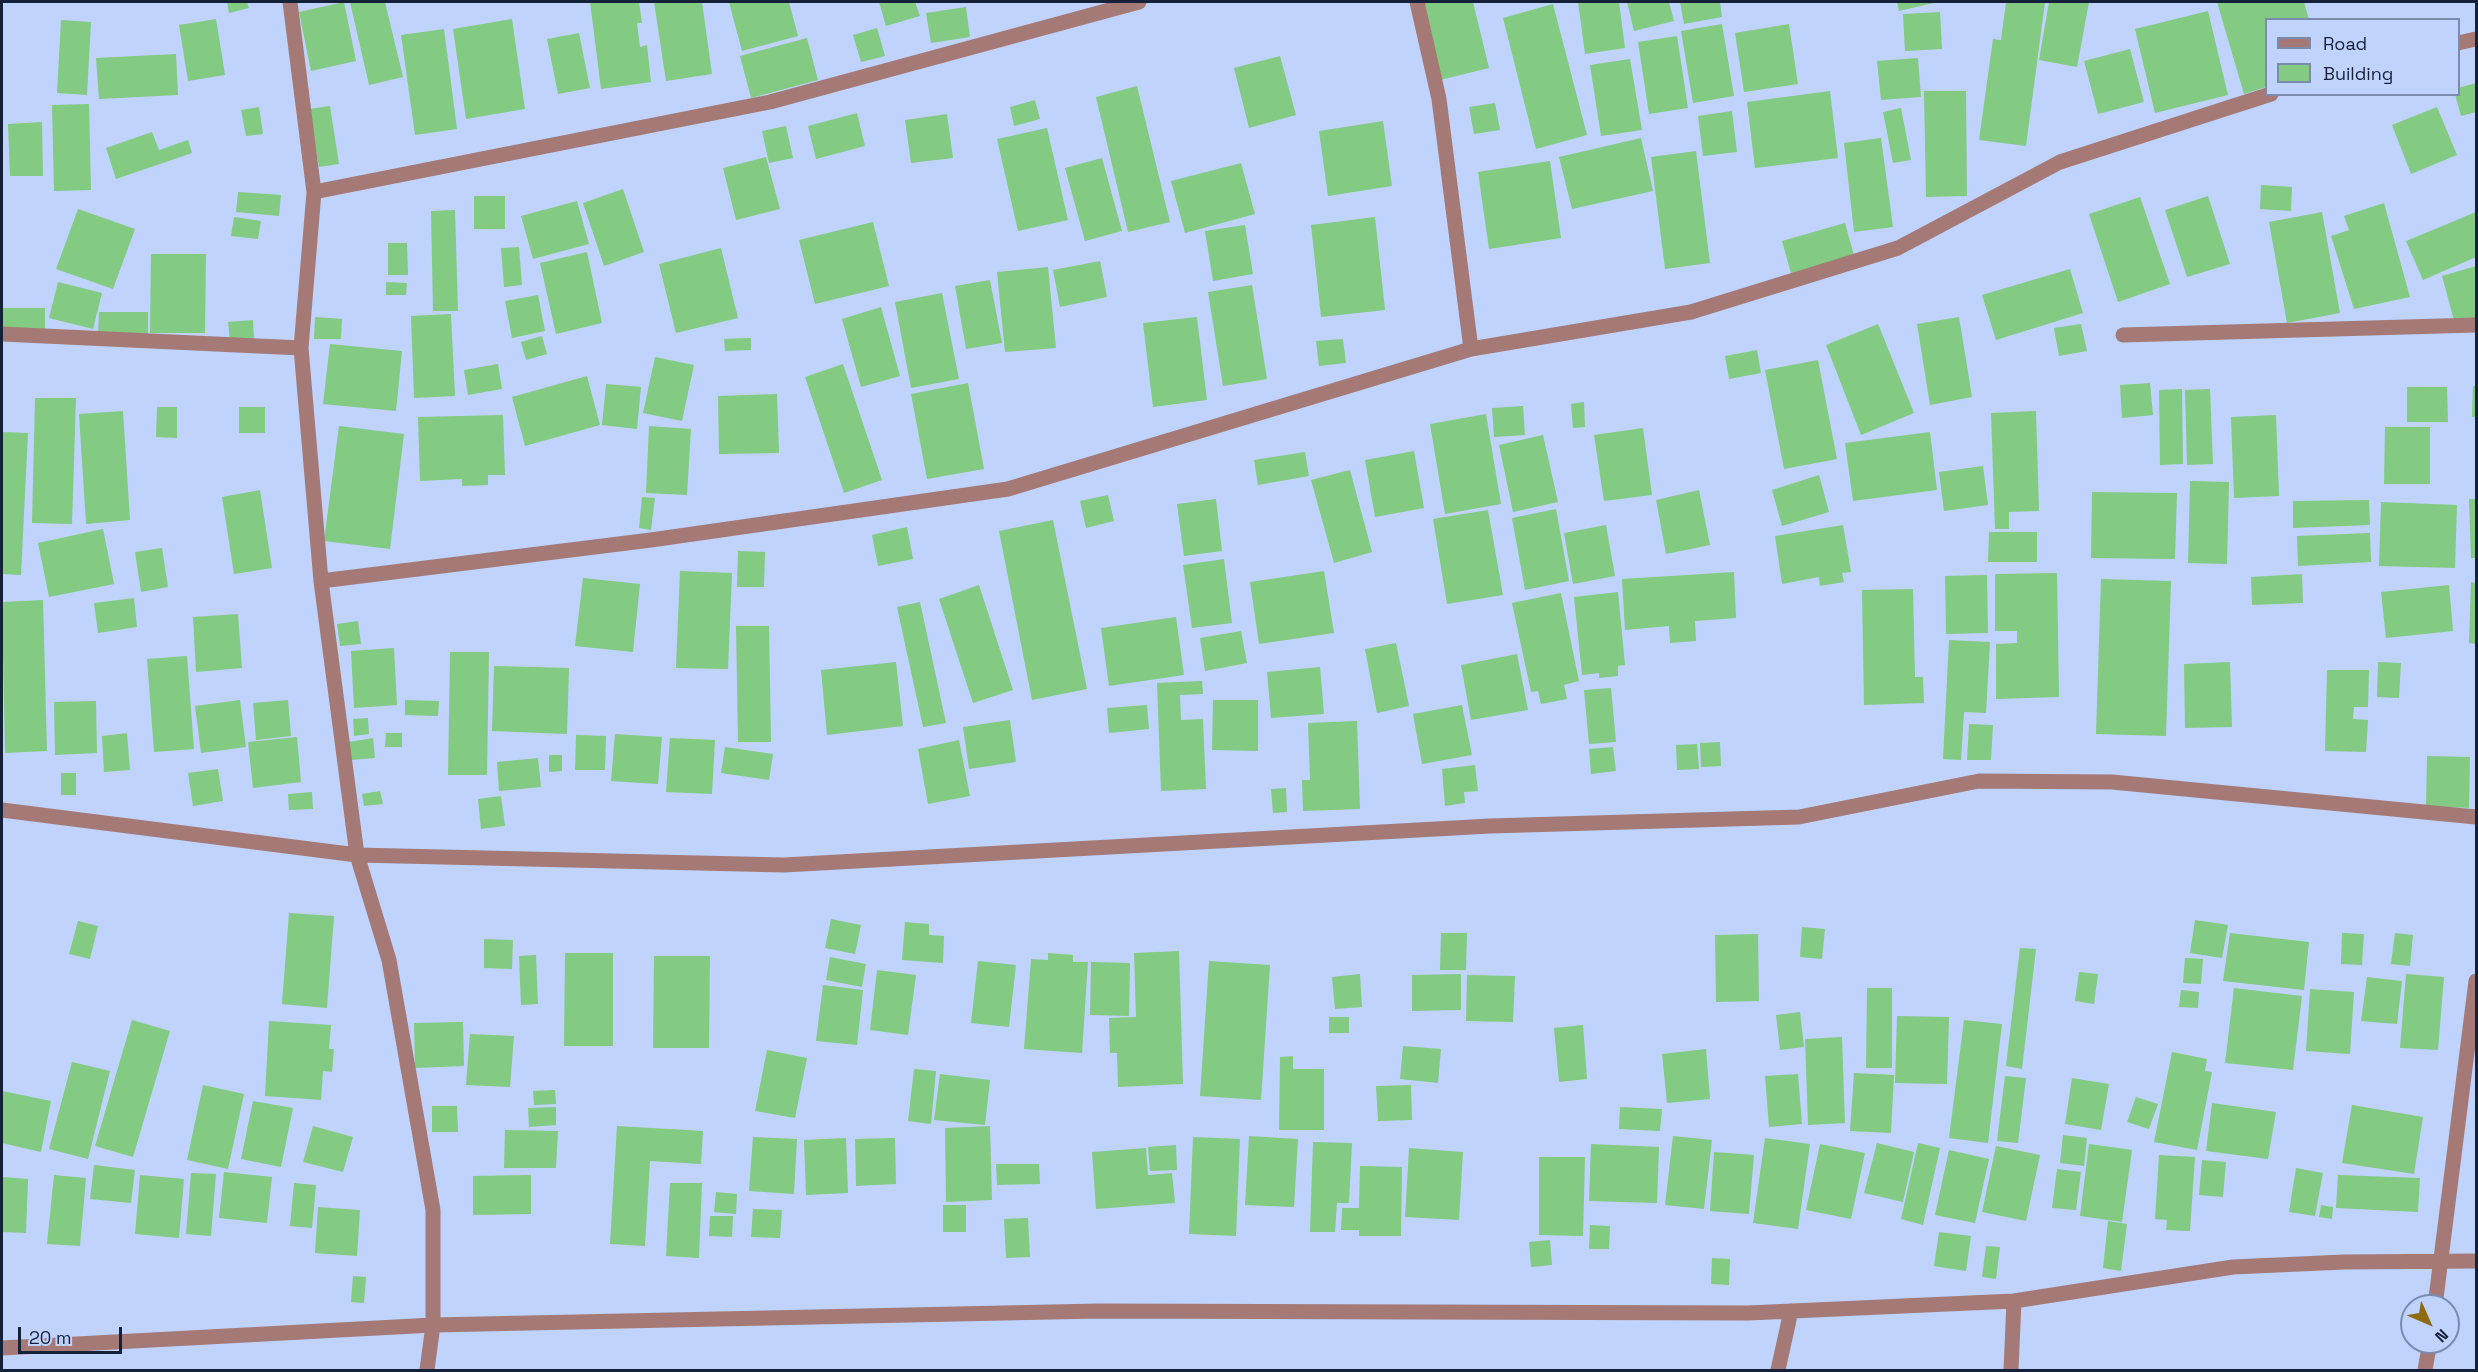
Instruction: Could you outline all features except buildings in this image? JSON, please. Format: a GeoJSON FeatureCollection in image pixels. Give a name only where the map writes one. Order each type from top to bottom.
{"type":"FeatureCollection","features":[{"type":"Feature","properties":{"kind":"street"},"geometry":{"type":"LineString","coordinates":[[290,2],[314,192],[301,348],[321,581],[357,855],[389,960],[433,1209],[433,1325],[428,1371]]}},
{"type":"Feature","properties":{"kind":"street"},"geometry":{"type":"LineString","coordinates":[[314,192],[770,102],[1139,2]]}},
{"type":"Feature","properties":{"kind":"street"},"geometry":{"type":"LineString","coordinates":[[1417,2],[1439,99],[1471,349]]}},
{"type":"Feature","properties":{"kind":"street"},"geometry":{"type":"LineString","coordinates":[[2460,43],[2476,39]]}},
{"type":"Feature","properties":{"kind":"street"},"geometry":{"type":"LineString","coordinates":[[321,581],[651,540],[1008,489],[1471,349],[1691,312],[1898,248],[2060,162],[2265,96]]}},
{"type":"Feature","properties":{"kind":"street"},"geometry":{"type":"LineString","coordinates":[[2123,335],[2476,325]]}},
{"type":"Feature","properties":{"kind":"street"},"geometry":{"type":"LineString","coordinates":[[2,334],[301,348]]}},
{"type":"Feature","properties":{"kind":"street"},"geometry":{"type":"LineString","coordinates":[[2,810],[357,855],[784,866],[1490,826],[1799,817],[1979,781],[2112,782],[2476,818]]}},
{"type":"Feature","properties":{"kind":"street"},"geometry":{"type":"LineString","coordinates":[[2437,1294],[2476,981]]}},
{"type":"Feature","properties":{"kind":"street"},"geometry":{"type":"LineString","coordinates":[[2,1348],[433,1325],[1099,1311],[1736,1313],[2014,1301],[2233,1267],[2443,1260],[2476,1261]]}},
{"type":"Feature","properties":{"kind":"street"},"geometry":{"type":"LineString","coordinates":[[2011,1371],[2014,1301]]}},
{"type":"Feature","properties":{"kind":"street"},"geometry":{"type":"LineString","coordinates":[[1778,1371],[1791,1311]]}},
{"type":"Feature","properties":{"kind":"street"},"geometry":{"type":"LineString","coordinates":[[2425,1371],[2428,1354]]}}]}
